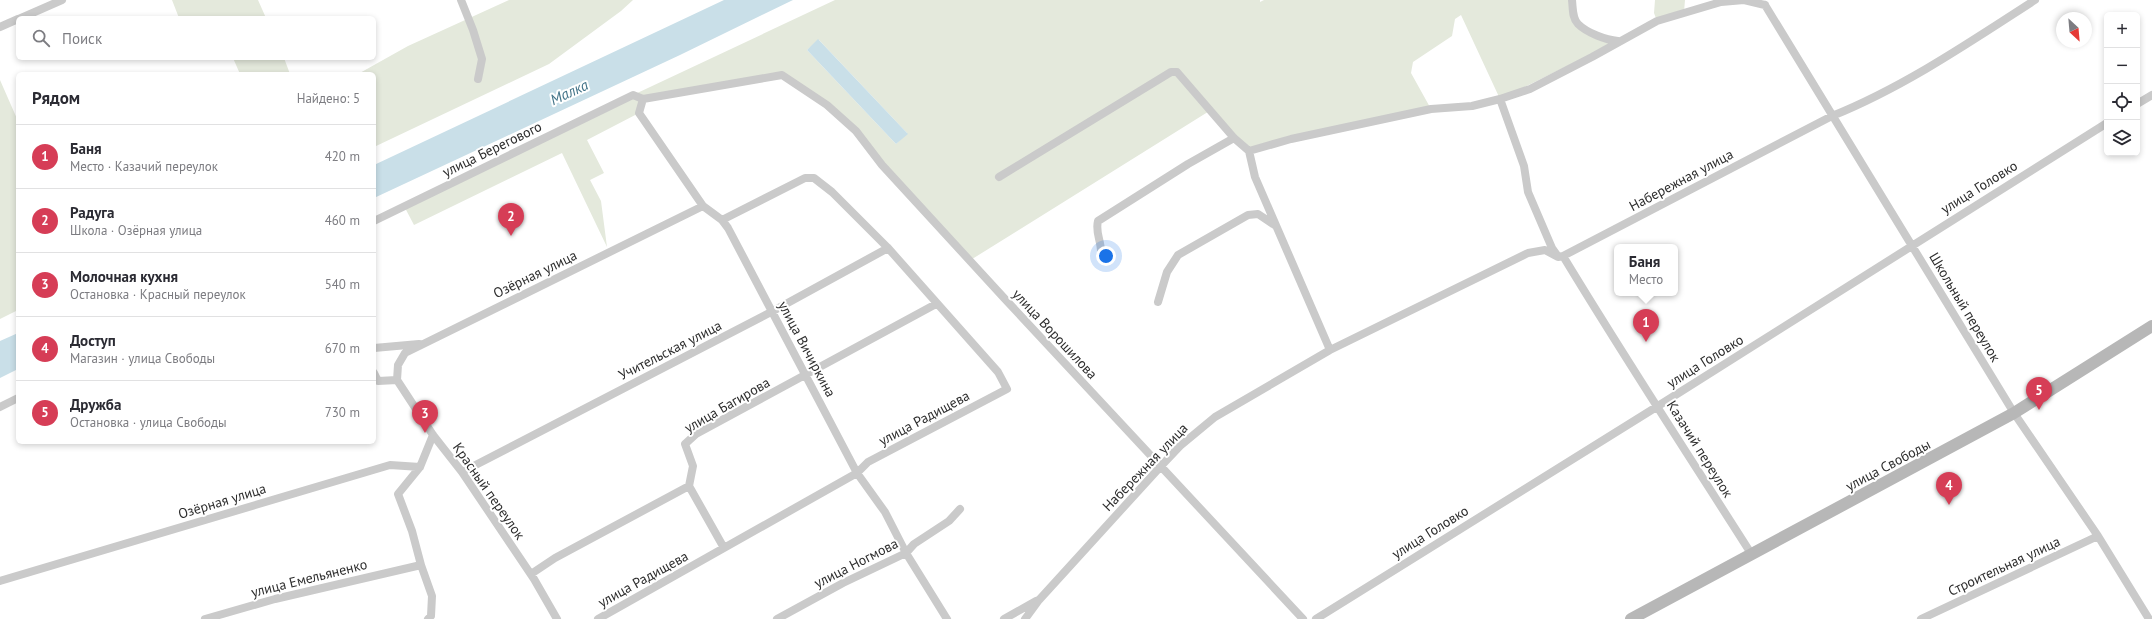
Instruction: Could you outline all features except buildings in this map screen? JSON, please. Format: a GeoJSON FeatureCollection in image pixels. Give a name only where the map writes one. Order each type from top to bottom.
{"type":"FeatureCollection","features":[{"type":"Feature","properties":{"kind":"main road","name":"улица Свободы"},"geometry":{"type":"LineString","coordinates":[[1631,619],[2014,413],[2152,326]]}},
{"type":"Feature","properties":{"kind":"street"},"geometry":{"type":"LineString","coordinates":[[26,16],[62,0]]}},
{"type":"Feature","properties":{"kind":"street"},"geometry":{"type":"LineString","coordinates":[[461,0],[473,30],[482,59],[478,79]]}},
{"type":"Feature","properties":{"kind":"street"},"geometry":{"type":"LineString","coordinates":[[1572,0],[1573,16],[1578,24],[1604,40],[1618,41]]}},
{"type":"Feature","properties":{"kind":"street"},"geometry":{"type":"LineString","coordinates":[[1249,151],[1291,139],[1431,109],[1472,106],[1500,99],[1537,85],[1657,21],[1720,2],[1744,0],[1766,2]]}},
{"type":"Feature","properties":{"kind":"street","name":"Набережная улица"},"geometry":{"type":"LineString","coordinates":[[1025,619],[1039,600],[1160,466],[1180,446],[1215,417],[1330,350],[1528,253],[1545,250],[1561,257],[1832,116],[1878,95],[1967,44],[2035,0]]}},
{"type":"Feature","properties":{"kind":"street","name":"Школьный переулок"},"geometry":{"type":"LineString","coordinates":[[1766,2],[1832,116],[1912,244],[2014,413],[2098,536],[2149,619]]}},
{"type":"Feature","properties":{"kind":"street"},"geometry":{"type":"LineString","coordinates":[[0,27],[16,20]]}},
{"type":"Feature","properties":{"kind":"street"},"geometry":{"type":"LineString","coordinates":[[999,177],[1171,72],[1177,72],[1234,138],[1249,151],[1255,176],[1330,350]]}},
{"type":"Feature","properties":{"kind":"street","name":"улица Берегового"},"geometry":{"type":"LineString","coordinates":[[376,220],[633,95],[643,99],[782,75]]}},
{"type":"Feature","properties":{"kind":"street","name":"улица Ворошилова"},"geometry":{"type":"LineString","coordinates":[[782,75],[826,105],[856,131],[886,170],[1303,619]]}},
{"type":"Feature","properties":{"kind":"street"},"geometry":{"type":"LineString","coordinates":[[2140,102],[2152,94]]}},
{"type":"Feature","properties":{"kind":"street","name":"улица Вичиркина"},"geometry":{"type":"LineString","coordinates":[[643,99],[639,113],[703,206],[722,220],[773,311],[857,473],[885,512],[906,553],[947,619]]}},
{"type":"Feature","properties":{"kind":"street","name":"Казачий переулок"},"geometry":{"type":"LineString","coordinates":[[1500,99],[1524,166],[1528,192],[1552,248],[1561,257],[1615,343],[1658,406],[1752,555]]}},
{"type":"Feature","properties":{"kind":"street","name":"улица Головко"},"geometry":{"type":"LineString","coordinates":[[1316,619],[1658,406],[1912,244],[2104,125]]}},
{"type":"Feature","properties":{"kind":"street"},"geometry":{"type":"LineString","coordinates":[[1101,252],[1101,242],[1096,230],[1098,221],[1188,164],[1234,138]]}},
{"type":"Feature","properties":{"kind":"street","name":"улица Радищева"},"geometry":{"type":"LineString","coordinates":[[598,619],[857,473],[868,462],[1007,389],[998,372],[936,304],[888,248],[825,185],[814,178],[805,178],[722,220]]}},
{"type":"Feature","properties":{"kind":"street","name":"Озёрная улица"},"geometry":{"type":"LineString","coordinates":[[397,380],[398,365],[405,353],[703,206]]}},
{"type":"Feature","properties":{"kind":"street"},"geometry":{"type":"LineString","coordinates":[[1158,302],[1167,272],[1178,255],[1248,215],[1258,214],[1276,226]]}},
{"type":"Feature","properties":{"kind":"street","name":"Учительская улица"},"geometry":{"type":"LineString","coordinates":[[462,472],[773,311],[888,248]]}},
{"type":"Feature","properties":{"kind":"street","name":"улица Багирова"},"geometry":{"type":"LineString","coordinates":[[689,486],[693,466],[685,444],[689,439],[807,376],[936,304]]}},
{"type":"Feature","properties":{"kind":"street"},"geometry":{"type":"LineString","coordinates":[[376,348],[425,344]]}},
{"type":"Feature","properties":{"kind":"street"},"geometry":{"type":"LineString","coordinates":[[376,381],[397,380]]}},
{"type":"Feature","properties":{"kind":"street","name":"Красный переулок"},"geometry":{"type":"LineString","coordinates":[[397,380],[433,435],[462,472],[531,574],[557,619]]}},
{"type":"Feature","properties":{"kind":"street"},"geometry":{"type":"LineString","coordinates":[[0,406],[16,399]]}},
{"type":"Feature","properties":{"kind":"street"},"geometry":{"type":"LineString","coordinates":[[428,619],[430,616],[432,596],[412,531],[398,494],[420,467],[433,435]]}},
{"type":"Feature","properties":{"kind":"street","name":"Озёрная улица"},"geometry":{"type":"LineString","coordinates":[[0,581],[390,465],[420,467]]}},
{"type":"Feature","properties":{"kind":"street"},"geometry":{"type":"LineString","coordinates":[[531,574],[555,558],[689,486],[724,548]]}},
{"type":"Feature","properties":{"kind":"street","name":"улица Ногмова"},"geometry":{"type":"LineString","coordinates":[[777,619],[843,583],[906,553],[914,544],[950,521],[960,509]]}},
{"type":"Feature","properties":{"kind":"street","name":"Строительная улица"},"geometry":{"type":"LineString","coordinates":[[1921,619],[2098,536]]}},
{"type":"Feature","properties":{"kind":"street","name":"улица Емельяненко"},"geometry":{"type":"LineString","coordinates":[[205,619],[275,599],[421,564]]}},
{"type":"Feature","properties":{"kind":"street","name":"Набережная улица"},"geometry":{"type":"LineString","coordinates":[[1004,619],[1039,600]]}},
{"type":"Feature","properties":{"kind":"shaded area"},"geometry":{"type":"Polygon","coordinates":[[[172,0],[258,0],[265,16],[178,16],[172,0]]]}},
{"type":"Feature","properties":{"kind":"shaded area"},"geometry":{"type":"Polygon","coordinates":[[[509,0],[633,0],[621,11],[549,64],[376,146],[376,72],[362,72],[408,46],[509,0]]]}},
{"type":"Feature","properties":{"kind":"shaded area"},"geometry":{"type":"Polygon","coordinates":[[[835,0],[1260,0],[1260,2],[1264,0],[1572,0],[1578,24],[1618,41],[1500,99],[1461,15],[1455,19],[1452,36],[1413,62],[1411,73],[1431,109],[1249,151],[1211,110],[969,261],[856,131],[782,75],[643,99],[639,113],[587,140],[604,173],[590,180],[601,201],[607,247],[562,153],[414,225],[404,206],[633,95],[835,0]],[[819,40],[807,50],[896,144],[907,133],[819,40]]]}},
{"type":"Feature","properties":{"kind":"shaded area"},"geometry":{"type":"Polygon","coordinates":[[[1655,0],[1685,0],[1684,12],[1657,21],[1654,13],[1655,0]]]}},
{"type":"Feature","properties":{"kind":"shaded area"},"geometry":{"type":"Polygon","coordinates":[[[234,60],[285,60],[289,72],[239,72],[234,60]]]}},
{"type":"Feature","properties":{"kind":"shaded area"},"geometry":{"type":"Polygon","coordinates":[[[0,80],[16,116],[16,311],[0,319],[0,80]]]}},
{"type":"Feature","properties":{"kind":"water","name":"Малка"},"geometry":{"type":"Polygon","coordinates":[[[724,0],[793,0],[680,55],[376,197],[376,164],[724,0]]]}},
{"type":"Feature","properties":{"kind":"water"},"geometry":{"type":"Polygon","coordinates":[[[818,39],[908,134],[896,144],[807,50],[818,39]]]}},
{"type":"Feature","properties":{"kind":"water"},"geometry":{"type":"Polygon","coordinates":[[[16,334],[16,370],[0,378],[0,341],[16,334]]]}},
{"type":"Feature","properties":{"kind":"place","name":"Радуга"},"geometry":{"type":"Point","coordinates":[511,236]}},
{"type":"Feature","properties":{"kind":"place","name":"Баня"},"geometry":{"type":"Point","coordinates":[1646,342]}},
{"type":"Feature","properties":{"kind":"place","name":"Дружба"},"geometry":{"type":"Point","coordinates":[2039,410]}},
{"type":"Feature","properties":{"kind":"place","name":"Молочная кухня"},"geometry":{"type":"Point","coordinates":[425,433]}},
{"type":"Feature","properties":{"kind":"place","name":"Доступ"},"geometry":{"type":"Point","coordinates":[1949,505]}}]}
